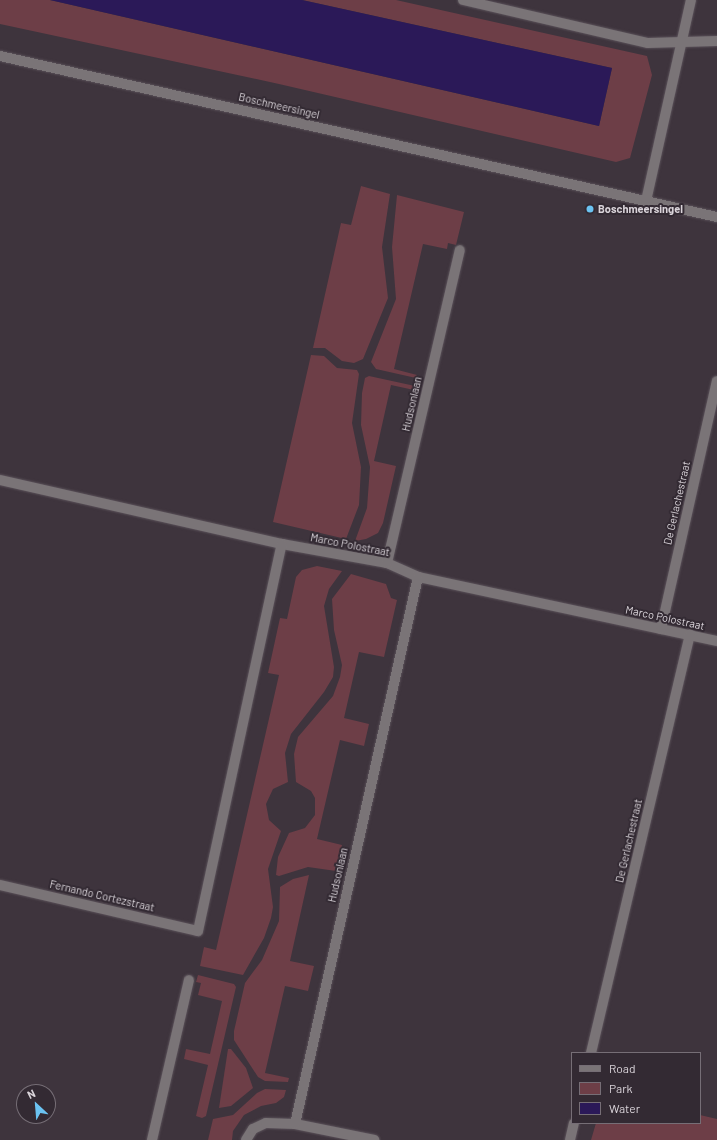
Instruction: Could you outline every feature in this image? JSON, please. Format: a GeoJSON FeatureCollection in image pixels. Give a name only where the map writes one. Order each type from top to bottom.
{"type":"FeatureCollection","features":[{"type":"Feature","properties":{"kind":"street"},"geometry":{"type":"LineString","coordinates":[[463,0],[648,43],[717,41]]}},
{"type":"Feature","properties":{"kind":"street"},"geometry":{"type":"LineString","coordinates":[[646,201],[691,0]]}},
{"type":"Feature","properties":{"kind":"street","name":"Boschmeersingel"},"geometry":{"type":"LineString","coordinates":[[0,56],[717,217]]}},
{"type":"Feature","properties":{"kind":"street","name":"Hudsonlaan"},"geometry":{"type":"LineString","coordinates":[[386,563],[460,250]]}},
{"type":"Feature","properties":{"kind":"street","name":"De Gerlachestraat"},"geometry":{"type":"LineString","coordinates":[[661,629],[717,382]]}},
{"type":"Feature","properties":{"kind":"street","name":"Marco Polostraat"},"geometry":{"type":"LineString","coordinates":[[0,480],[282,544],[386,563],[418,577],[717,641]]}},
{"type":"Feature","properties":{"kind":"street","name":"Fernando Cortezstraat"},"geometry":{"type":"LineString","coordinates":[[0,885],[198,931],[282,544]]}},
{"type":"Feature","properties":{"kind":"street","name":"Hudsonlaan"},"geometry":{"type":"LineString","coordinates":[[295,1124],[418,577]]}},
{"type":"Feature","properties":{"kind":"street","name":"De Gerlachestraat"},"geometry":{"type":"LineString","coordinates":[[591,1052],[690,635]]}},
{"type":"Feature","properties":{"kind":"street"},"geometry":{"type":"LineString","coordinates":[[152,1140],[189,980]]}},
{"type":"Feature","properties":{"kind":"street"},"geometry":{"type":"LineString","coordinates":[[246,1140],[253,1129],[266,1123],[295,1124],[374,1140]]}},
{"type":"Feature","properties":{"kind":"street"},"geometry":{"type":"LineString","coordinates":[[570,1140],[574,1124]]}},
{"type":"Feature","properties":{"kind":"green space"},"geometry":{"type":"Polygon","coordinates":[[[0,0],[50,0],[599,126],[612,68],[302,0],[396,0],[647,56],[652,75],[630,158],[616,162],[279,84],[0,24],[0,0]]]}},
{"type":"Feature","properties":{"kind":"green space"},"geometry":{"type":"Polygon","coordinates":[[[361,186],[390,194],[382,247],[388,298],[363,359],[354,363],[342,361],[325,348],[313,348],[341,223],[351,225],[361,186]]]}},
{"type":"Feature","properties":{"kind":"green space"},"geometry":{"type":"Polygon","coordinates":[[[397,195],[464,212],[456,245],[448,243],[447,249],[423,244],[394,369],[417,375],[416,378],[376,369],[371,362],[396,299],[392,247],[397,195]]]}},
{"type":"Feature","properties":{"kind":"green space"},"geometry":{"type":"Polygon","coordinates":[[[311,355],[324,356],[337,368],[357,370],[359,374],[352,423],[361,467],[359,505],[346,539],[273,522],[311,355]]]}},
{"type":"Feature","properties":{"kind":"green space"},"geometry":{"type":"Polygon","coordinates":[[[369,376],[415,386],[414,390],[391,385],[374,461],[396,466],[383,523],[378,533],[366,539],[355,541],[367,508],[370,467],[361,425],[362,393],[365,378],[369,376]]]}},
{"type":"Feature","properties":{"kind":"green space"},"geometry":{"type":"Polygon","coordinates":[[[317,566],[342,571],[329,589],[324,606],[334,667],[333,677],[324,692],[291,734],[285,753],[288,782],[273,789],[266,804],[269,820],[281,831],[268,869],[273,907],[271,918],[264,938],[243,975],[200,966],[204,947],[216,950],[279,675],[268,673],[280,618],[287,619],[296,577],[302,570],[317,566]]]}},
{"type":"Feature","properties":{"kind":"green space"},"geometry":{"type":"Polygon","coordinates":[[[351,574],[386,584],[391,598],[397,600],[384,657],[359,652],[344,718],[369,724],[364,746],[340,740],[317,839],[342,845],[336,871],[308,867],[279,876],[276,875],[278,857],[289,833],[305,828],[315,815],[315,798],[311,791],[296,782],[294,754],[298,737],[333,696],[340,677],[342,665],[334,630],[332,599],[351,574]]]}},
{"type":"Feature","properties":{"kind":"green space"},"geometry":{"type":"Polygon","coordinates":[[[309,875],[290,961],[314,966],[308,991],[285,986],[265,1073],[289,1078],[288,1082],[265,1081],[258,1077],[234,1040],[234,1031],[245,983],[262,960],[279,921],[280,887],[293,879],[309,875]]]}},
{"type":"Feature","properties":{"kind":"green space"},"geometry":{"type":"Polygon","coordinates":[[[198,975],[234,984],[236,987],[206,1116],[202,1118],[196,1116],[208,1065],[184,1059],[186,1049],[210,1054],[222,1001],[198,995],[201,983],[196,982],[198,975]]]}},
{"type":"Feature","properties":{"kind":"green space"},"geometry":{"type":"Polygon","coordinates":[[[228,1049],[231,1049],[246,1068],[253,1088],[231,1106],[219,1108],[228,1049]]]}},
{"type":"Feature","properties":{"kind":"green space"},"geometry":{"type":"Polygon","coordinates":[[[265,1089],[286,1090],[284,1097],[276,1103],[261,1106],[244,1115],[233,1131],[232,1140],[208,1140],[213,1119],[233,1115],[257,1093],[265,1089]]]}},
{"type":"Feature","properties":{"kind":"green space"},"geometry":{"type":"Polygon","coordinates":[[[701,1115],[717,1119],[717,1140],[591,1140],[596,1124],[701,1124],[701,1115]]]}},
{"type":"Feature","properties":{"kind":"water"},"geometry":{"type":"Polygon","coordinates":[[[50,0],[302,0],[612,68],[599,126],[50,0]]]}},
{"type":"Feature","properties":{"kind":"place","name":"Boschmeersingel"},"geometry":{"type":"Point","coordinates":[590,209]}}]}
